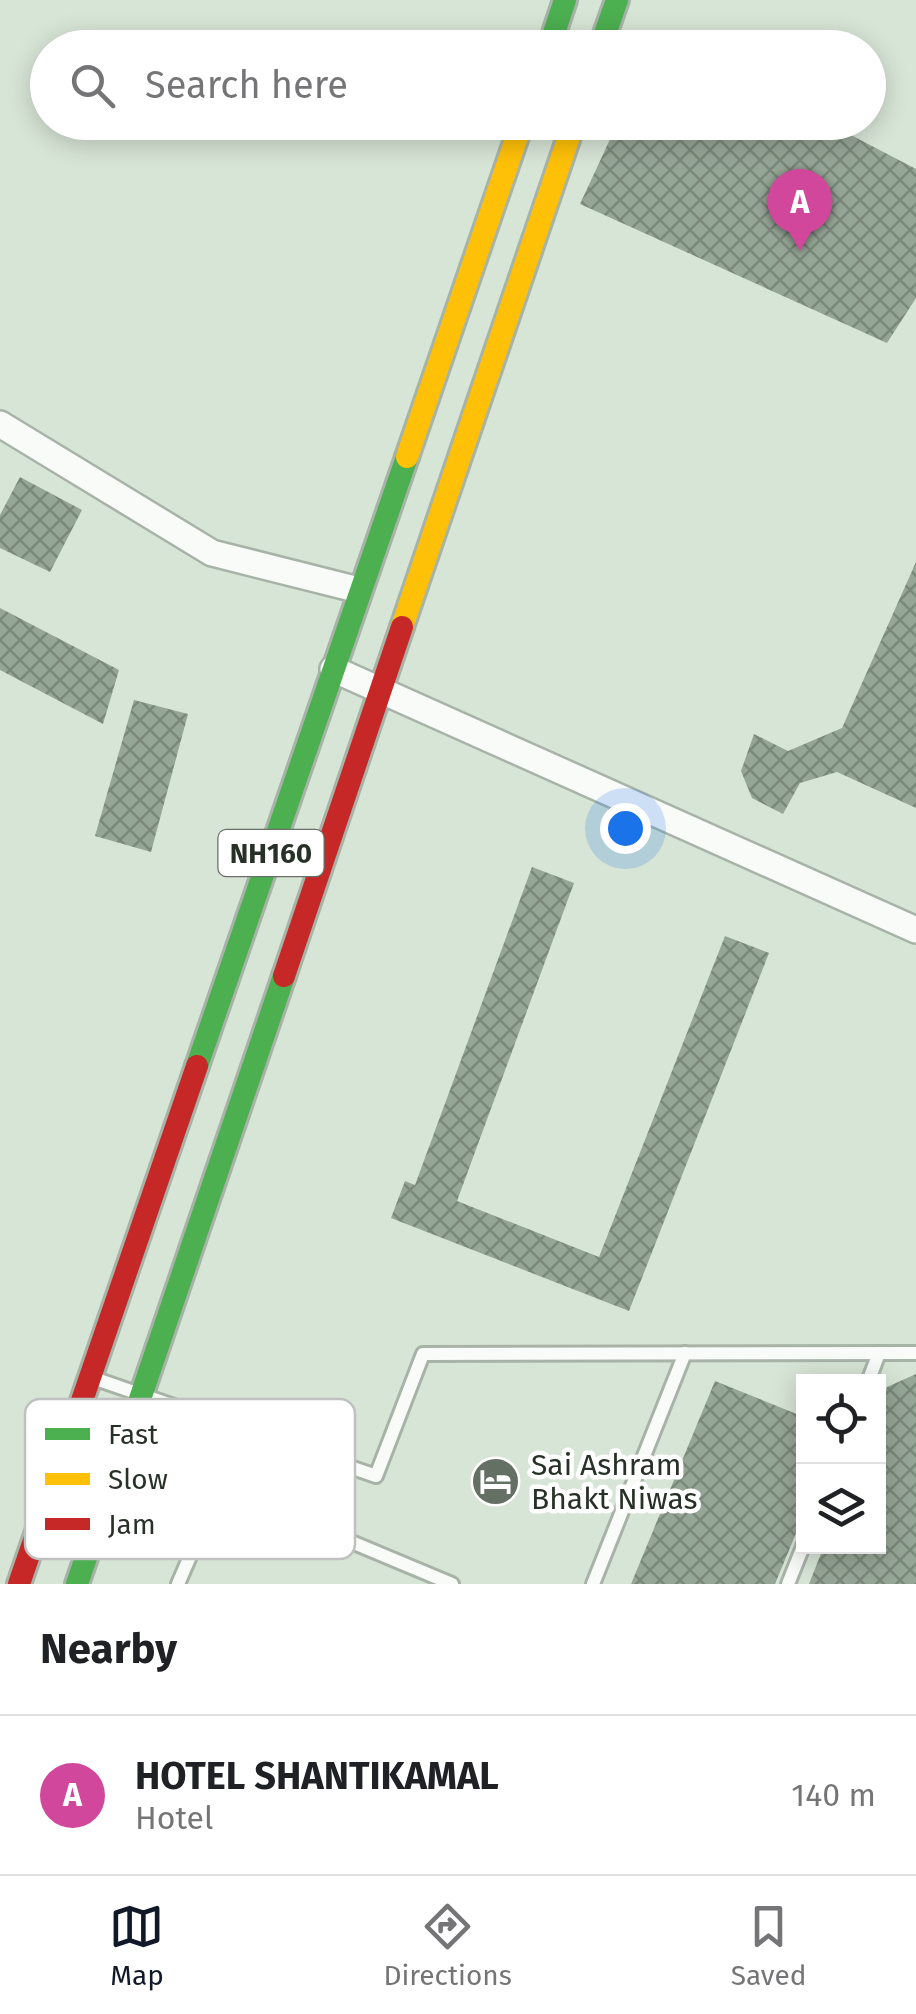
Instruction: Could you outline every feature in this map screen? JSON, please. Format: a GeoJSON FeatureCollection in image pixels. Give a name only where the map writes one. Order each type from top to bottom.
{"type":"FeatureCollection","features":[{"type":"Feature","properties":{"kind":"highway"},"geometry":{"type":"LineString","coordinates":[[555,30],[565,0]]}},
{"type":"Feature","properties":{"kind":"highway"},"geometry":{"type":"LineString","coordinates":[[606,30],[617,0]]}},
{"type":"Feature","properties":{"kind":"highway","name":"NH160"},"geometry":{"type":"LineString","coordinates":[[85,1399],[516,140]]}},
{"type":"Feature","properties":{"kind":"highway"},"geometry":{"type":"LineString","coordinates":[[136,1399],[568,140]]}},
{"type":"Feature","properties":{"kind":"highway","name":"NH160"},"geometry":{"type":"LineString","coordinates":[[19,1584],[28,1559]]}},
{"type":"Feature","properties":{"kind":"highway"},"geometry":{"type":"LineString","coordinates":[[77,1584],[85,1559]]}},
{"type":"Feature","properties":{"kind":"street"},"geometry":{"type":"LineString","coordinates":[[0,424],[212,553],[359,590]]}},
{"type":"Feature","properties":{"kind":"street"},"geometry":{"type":"LineString","coordinates":[[333,670],[916,930]]}},
{"type":"Feature","properties":{"kind":"lane"},"geometry":{"type":"LineString","coordinates":[[593,1584],[685,1353]]}},
{"type":"Feature","properties":{"kind":"lane"},"geometry":{"type":"LineString","coordinates":[[871,1374],[880,1353]]}},
{"type":"Feature","properties":{"kind":"lane"},"geometry":{"type":"LineString","coordinates":[[355,1469],[376,1476],[423,1354],[916,1353]]}},
{"type":"Feature","properties":{"kind":"lane"},"geometry":{"type":"LineString","coordinates":[[92,1378],[153,1399]]}},
{"type":"Feature","properties":{"kind":"lane"},"geometry":{"type":"LineString","coordinates":[[355,1543],[452,1584]]}},
{"type":"Feature","properties":{"kind":"lane"},"geometry":{"type":"LineString","coordinates":[[788,1584],[800,1554]]}},
{"type":"Feature","properties":{"kind":"lane"},"geometry":{"type":"LineString","coordinates":[[178,1584],[189,1559]]}},
{"type":"Feature","properties":{"kind":"building"},"geometry":{"type":"Polygon","coordinates":[[[610,140],[860,140],[916,169],[916,298],[887,343],[580,204],[610,140]]]}},
{"type":"Feature","properties":{"kind":"building"},"geometry":{"type":"Polygon","coordinates":[[[20,477],[82,510],[50,572],[0,548],[0,515],[20,477]]]}},
{"type":"Feature","properties":{"kind":"building"},"geometry":{"type":"Polygon","coordinates":[[[916,562],[916,808],[837,772],[800,783],[783,814],[752,798],[741,771],[754,734],[788,751],[842,728],[916,562]]]}},
{"type":"Feature","properties":{"kind":"building"},"geometry":{"type":"Polygon","coordinates":[[[0,608],[119,670],[103,724],[0,670],[0,608]]]}},
{"type":"Feature","properties":{"kind":"building"},"geometry":{"type":"Polygon","coordinates":[[[134,700],[188,714],[151,852],[95,836],[134,700]]]}},
{"type":"Feature","properties":{"kind":"building"},"geometry":{"type":"Polygon","coordinates":[[[532,867],[574,883],[457,1201],[599,1257],[725,936],[769,953],[629,1311],[391,1218],[405,1181],[415,1185],[532,867]]]}},
{"type":"Feature","properties":{"kind":"building"},"geometry":{"type":"Polygon","coordinates":[[[916,1374],[916,1584],[809,1584],[821,1554],[886,1554],[887,1387],[916,1374]]]}},
{"type":"Feature","properties":{"kind":"building"},"geometry":{"type":"Polygon","coordinates":[[[715,1381],[796,1414],[796,1533],[775,1584],[631,1584],[715,1381]]]}},
{"type":"Feature","properties":{"kind":"traffic: fast"},"geometry":{"type":"LineString","coordinates":[[555,30],[565,0]]}},
{"type":"Feature","properties":{"kind":"traffic: fast"},"geometry":{"type":"LineString","coordinates":[[606,30],[617,0]]}},
{"type":"Feature","properties":{"kind":"traffic: fast"},"geometry":{"type":"LineString","coordinates":[[197,1066],[407,457]]}},
{"type":"Feature","properties":{"kind":"traffic: fast"},"geometry":{"type":"LineString","coordinates":[[140,1399],[284,976]]}},
{"type":"Feature","properties":{"kind":"traffic: fast"},"geometry":{"type":"LineString","coordinates":[[77,1584],[86,1559]]}},
{"type":"Feature","properties":{"kind":"traffic: slow"},"geometry":{"type":"LineString","coordinates":[[407,457],[516,140]]}},
{"type":"Feature","properties":{"kind":"traffic: slow"},"geometry":{"type":"LineString","coordinates":[[402,627],[568,140]]}},
{"type":"Feature","properties":{"kind":"traffic: jam"},"geometry":{"type":"LineString","coordinates":[[284,976],[402,627]]}},
{"type":"Feature","properties":{"kind":"traffic: jam"},"geometry":{"type":"LineString","coordinates":[[83,1399],[197,1066]]}},
{"type":"Feature","properties":{"kind":"traffic: jam"},"geometry":{"type":"LineString","coordinates":[[19,1584],[28,1559]]}},
{"type":"Feature","properties":{"kind":"place","name":"HOTEL SHANTIKAMAL"},"geometry":{"type":"Point","coordinates":[800,251]}},
{"type":"Feature","properties":{"kind":"place","name":"Sai Ashram Bhakt Niwas"},"geometry":{"type":"Point","coordinates":[496,1482]}}]}
